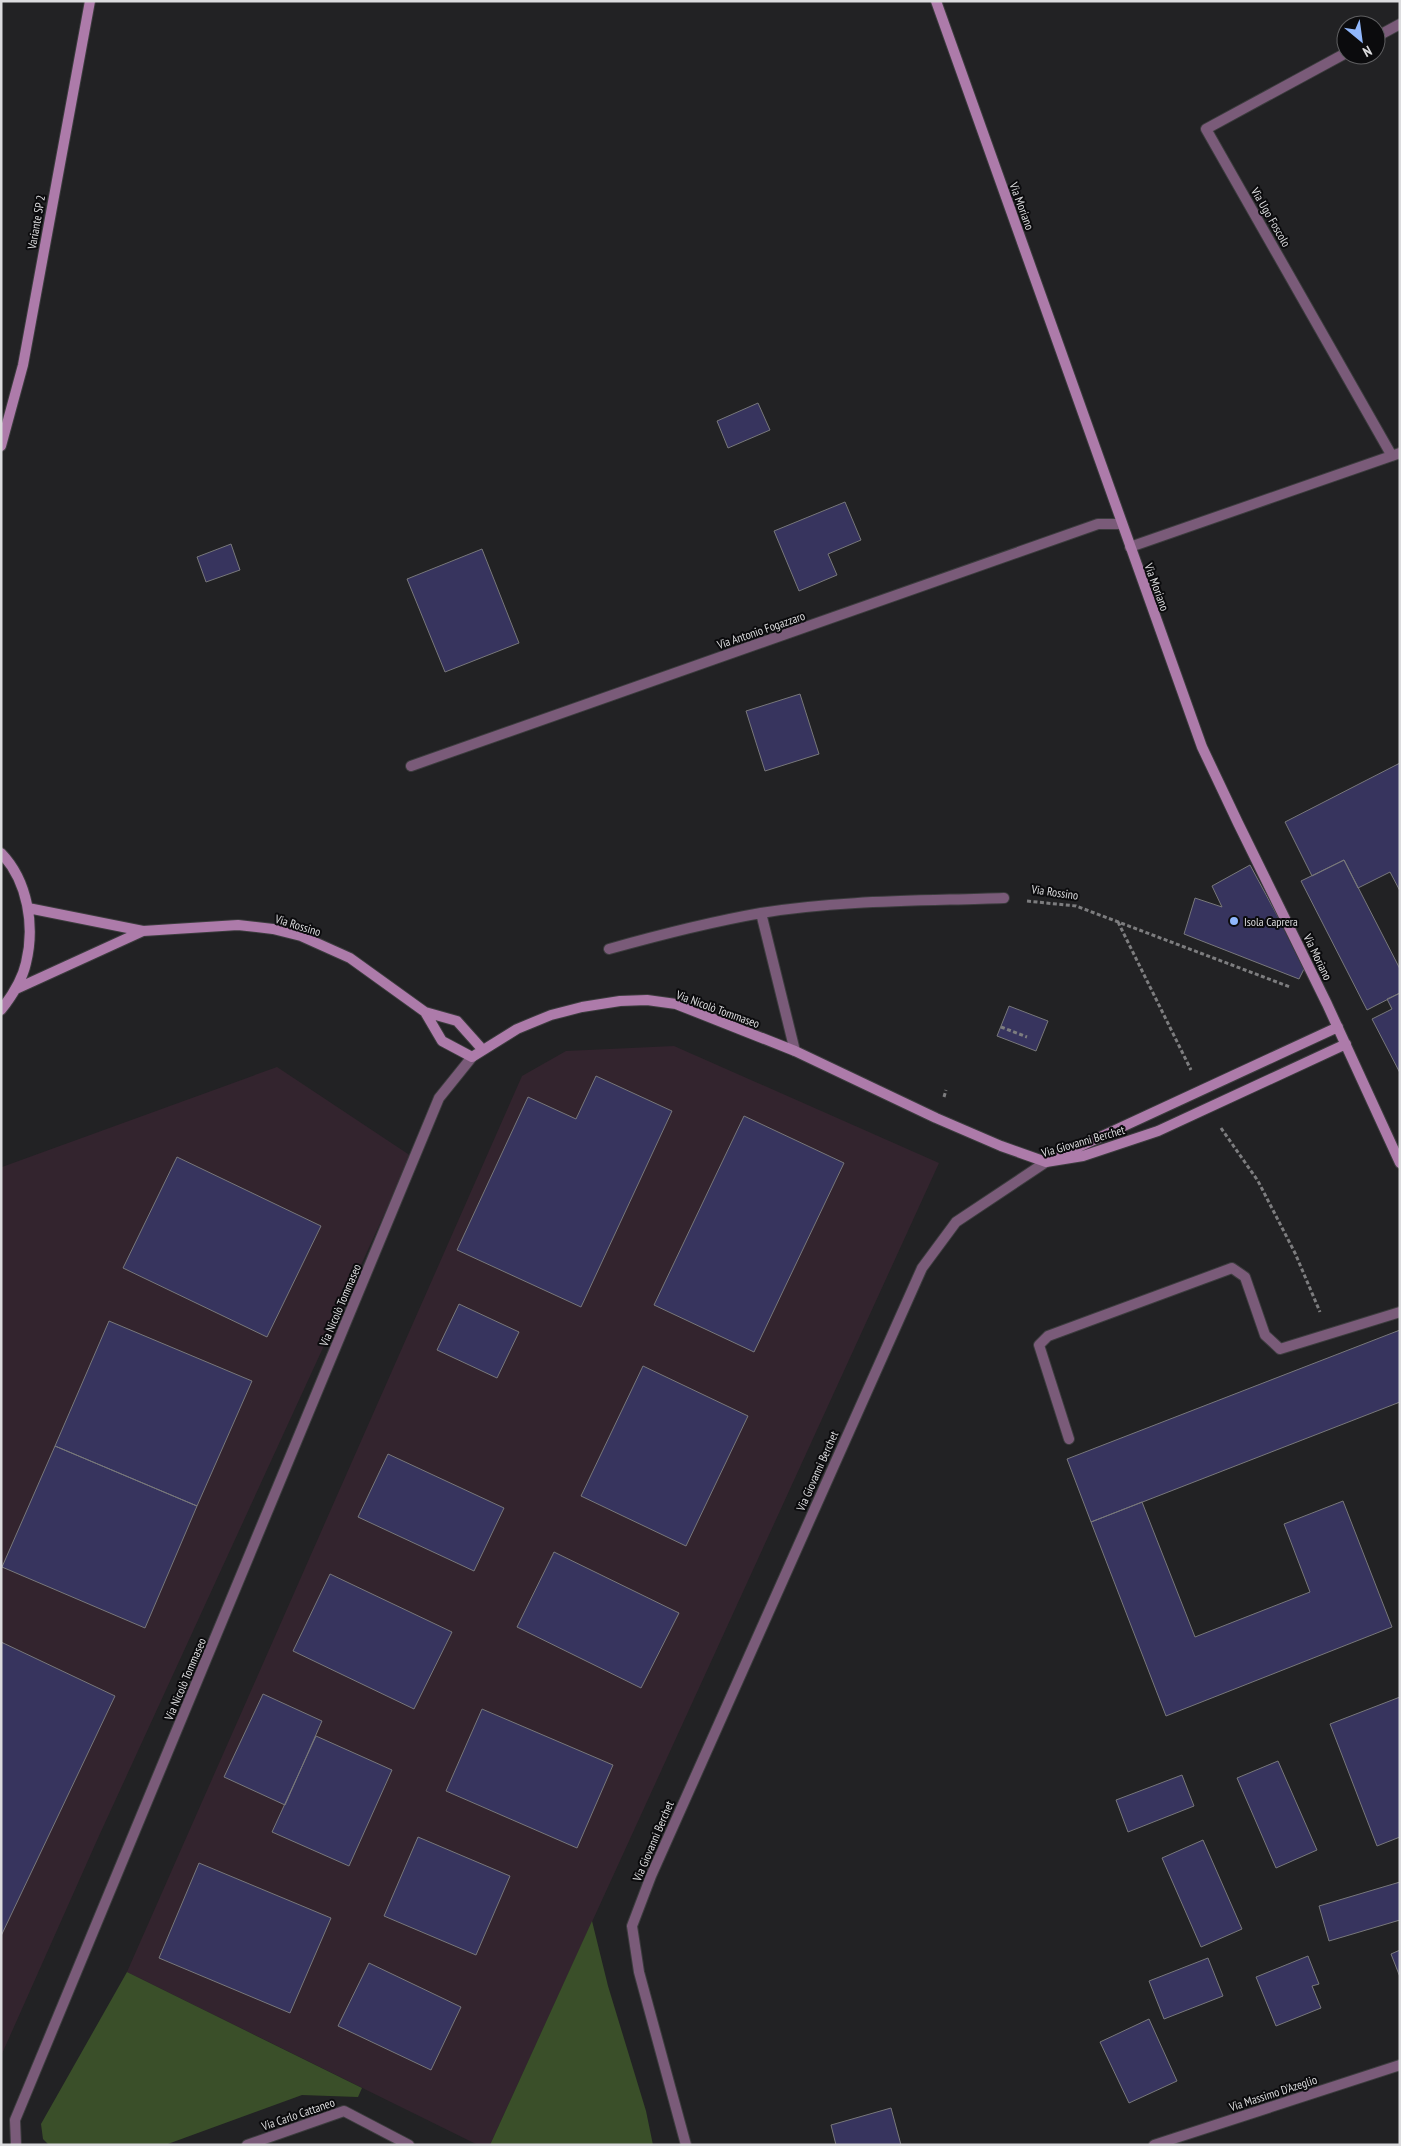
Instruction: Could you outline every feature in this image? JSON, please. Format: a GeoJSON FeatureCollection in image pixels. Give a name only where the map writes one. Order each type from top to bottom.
{"type":"FeatureCollection","features":[{"type":"Feature","properties":{"kind":"street","name":"Variante SP 2"},"geometry":{"type":"LineString","coordinates":[[1,446],[22,365],[90,1]]}},
{"type":"Feature","properties":{"kind":"street","name":"Via Moriano"},"geometry":{"type":"LineString","coordinates":[[936,1],[1202,747],[1338,1027],[1400,1164]]}},
{"type":"Feature","properties":{"kind":"street"},"geometry":{"type":"LineString","coordinates":[[1386,32],[1400,24]]}},
{"type":"Feature","properties":{"kind":"street","name":"Via Ugo Foscolo"},"geometry":{"type":"LineString","coordinates":[[1130,547],[1396,454],[1206,129],[1336,58]]}},
{"type":"Feature","properties":{"kind":"street","name":"Via Antonio Fogazzaro"},"geometry":{"type":"LineString","coordinates":[[410,766],[1098,524],[1121,524]]}},
{"type":"Feature","properties":{"kind":"street"},"geometry":{"type":"LineString","coordinates":[[1,853],[20,881],[28,908],[30,936],[26,963],[16,989],[1,1010]]}},
{"type":"Feature","properties":{"kind":"street"},"geometry":{"type":"LineString","coordinates":[[609,949],[671,932],[762,913],[849,904],[1004,898]]}},
{"type":"Feature","properties":{"kind":"street","name":"Via Rossino"},"geometry":{"type":"LineString","coordinates":[[28,908],[144,931],[238,925],[273,929],[301,936],[350,958],[425,1012],[457,1021],[482,1049]]}},
{"type":"Feature","properties":{"kind":"street"},"geometry":{"type":"LineString","coordinates":[[762,913],[795,1051]]}},
{"type":"Feature","properties":{"kind":"street","name":"Via Rossino"},"geometry":{"type":"LineString","coordinates":[[16,989],[144,931]]}},
{"type":"Feature","properties":{"kind":"street","name":"Via Nicolò Tommaseo"},"geometry":{"type":"LineString","coordinates":[[16,2145],[15,2120],[439,1098],[472,1057],[482,1049],[517,1029],[551,1015],[582,1006],[620,1000],[647,1000],[676,1004],[795,1051],[936,1118],[1001,1146],[1046,1162]]}},
{"type":"Feature","properties":{"kind":"street","name":"Via Rossino"},"geometry":{"type":"LineString","coordinates":[[425,1012],[442,1041],[472,1057]]}},
{"type":"Feature","properties":{"kind":"street"},"geometry":{"type":"LineString","coordinates":[[1046,1162],[1338,1027]]}},
{"type":"Feature","properties":{"kind":"street","name":"Via Giovanni Berchet"},"geometry":{"type":"LineString","coordinates":[[686,2145],[639,1972],[632,1926],[650,1876],[922,1268],[956,1222],[1046,1162],[1083,1156],[1158,1131],[1346,1044]]}},
{"type":"Feature","properties":{"kind":"street"},"geometry":{"type":"LineString","coordinates":[[1069,1439],[1039,1345],[1048,1336],[1232,1268],[1245,1277],[1265,1335],[1280,1349],[1400,1312]]}},
{"type":"Feature","properties":{"kind":"street","name":"Via Massimo D'Azeglio"},"geometry":{"type":"LineString","coordinates":[[1154,2145],[1400,2066]]}},
{"type":"Feature","properties":{"kind":"street","name":"Via Carlo Cattaneo"},"geometry":{"type":"LineString","coordinates":[[247,2145],[344,2111],[409,2145]]}},
{"type":"Feature","properties":{"kind":"path","name":"Via Rossino"},"geometry":{"type":"LineString","coordinates":[[1004,898],[1076,906],[1300,991],[1327,1004]]}},
{"type":"Feature","properties":{"kind":"path"},"geometry":{"type":"LineString","coordinates":[[1001,1027],[1027,1037]]}},
{"type":"Feature","properties":{"kind":"shaded area"},"geometry":{"type":"Polygon","coordinates":[[[674,1046],[939,1163],[490,2145],[478,2145],[127,1972],[522,1076],[566,1051],[674,1046]]]}},
{"type":"Feature","properties":{"kind":"shaded area"},"geometry":{"type":"Polygon","coordinates":[[[277,1067],[411,1156],[98,1838],[1,2056],[1,1170],[2,1167],[277,1067]]]}},
{"type":"Feature","properties":{"kind":"green space"},"geometry":{"type":"Polygon","coordinates":[[[592,1921],[608,1986],[646,2111],[653,2145],[490,2145],[592,1921]]]}},
{"type":"Feature","properties":{"kind":"green space"},"geometry":{"type":"Polygon","coordinates":[[[127,1972],[362,2088],[358,2097],[302,2095],[165,2145],[49,2145],[43,2139],[41,2124],[127,1972]]]}},
{"type":"Feature","properties":{"kind":"building"},"geometry":{"type":"Polygon","coordinates":[[[758,403],[770,430],[728,448],[717,421],[758,403]]]}},
{"type":"Feature","properties":{"kind":"building"},"geometry":{"type":"Polygon","coordinates":[[[845,502],[861,540],[828,554],[837,575],[799,591],[774,531],[845,502]]]}},
{"type":"Feature","properties":{"kind":"building"},"geometry":{"type":"Polygon","coordinates":[[[231,544],[240,570],[206,582],[197,557],[231,544]]]}},
{"type":"Feature","properties":{"kind":"building"},"geometry":{"type":"Polygon","coordinates":[[[482,549],[519,643],[445,672],[407,579],[482,549]]]}},
{"type":"Feature","properties":{"kind":"building"},"geometry":{"type":"Polygon","coordinates":[[[800,694],[819,754],[765,771],[746,711],[800,694]]]}},
{"type":"Feature","properties":{"kind":"building"},"geometry":{"type":"Polygon","coordinates":[[[1400,763],[1400,891],[1390,872],[1358,888],[1344,860],[1312,876],[1285,822],[1400,763]]]}},
{"type":"Feature","properties":{"kind":"building"},"geometry":{"type":"Polygon","coordinates":[[[1344,860],[1400,969],[1400,993],[1367,1010],[1301,881],[1344,860]]]}},
{"type":"Feature","properties":{"kind":"building","name":"Isola Caprera"},"geometry":{"type":"Polygon","coordinates":[[[1250,865],[1305,967],[1299,979],[1184,934],[1195,898],[1222,907],[1212,886],[1250,865]]]}},
{"type":"Feature","properties":{"kind":"building"},"geometry":{"type":"Polygon","coordinates":[[[1400,993],[1400,1073],[1372,1019],[1392,1009],[1387,999],[1400,993]]]}},
{"type":"Feature","properties":{"kind":"building"},"geometry":{"type":"Polygon","coordinates":[[[1009,1006],[1048,1021],[1036,1051],[997,1036],[1009,1006]]]}},
{"type":"Feature","properties":{"kind":"building"},"geometry":{"type":"Polygon","coordinates":[[[596,1076],[672,1111],[581,1307],[457,1250],[528,1097],[576,1119],[596,1076]]]}},
{"type":"Feature","properties":{"kind":"building"},"geometry":{"type":"Polygon","coordinates":[[[744,1116],[844,1163],[754,1352],[654,1305],[744,1116]]]}},
{"type":"Feature","properties":{"kind":"building"},"geometry":{"type":"Polygon","coordinates":[[[177,1157],[321,1226],[267,1337],[123,1268],[177,1157]]]}},
{"type":"Feature","properties":{"kind":"building"},"geometry":{"type":"Polygon","coordinates":[[[459,1304],[519,1332],[497,1378],[437,1350],[459,1304]]]}},
{"type":"Feature","properties":{"kind":"building"},"geometry":{"type":"Polygon","coordinates":[[[109,1321],[252,1381],[197,1506],[55,1446],[109,1321]]]}},
{"type":"Feature","properties":{"kind":"building"},"geometry":{"type":"Polygon","coordinates":[[[1400,1330],[1400,1402],[1091,1522],[1067,1459],[1400,1330]]]}},
{"type":"Feature","properties":{"kind":"building"},"geometry":{"type":"Polygon","coordinates":[[[643,1366],[748,1416],[686,1546],[581,1496],[643,1366]]]}},
{"type":"Feature","properties":{"kind":"building"},"geometry":{"type":"Polygon","coordinates":[[[55,1446],[197,1506],[145,1628],[2,1567],[55,1446]]]}},
{"type":"Feature","properties":{"kind":"building"},"geometry":{"type":"Polygon","coordinates":[[[388,1454],[504,1508],[474,1571],[358,1517],[388,1454]]]}},
{"type":"Feature","properties":{"kind":"building"},"geometry":{"type":"Polygon","coordinates":[[[1343,1501],[1392,1627],[1166,1716],[1091,1522],[1142,1502],[1195,1637],[1310,1592],[1284,1524],[1343,1501]]]}},
{"type":"Feature","properties":{"kind":"building"},"geometry":{"type":"Polygon","coordinates":[[[554,1552],[679,1613],[641,1688],[517,1627],[554,1552]]]}},
{"type":"Feature","properties":{"kind":"building"},"geometry":{"type":"Polygon","coordinates":[[[330,1574],[452,1632],[414,1709],[293,1651],[330,1574]]]}},
{"type":"Feature","properties":{"kind":"building"},"geometry":{"type":"Polygon","coordinates":[[[1,1642],[115,1696],[1,1936],[1,1642]]]}},
{"type":"Feature","properties":{"kind":"building"},"geometry":{"type":"Polygon","coordinates":[[[263,1694],[322,1721],[285,1805],[224,1777],[263,1694]]]}},
{"type":"Feature","properties":{"kind":"building"},"geometry":{"type":"Polygon","coordinates":[[[1400,1697],[1400,1837],[1377,1846],[1330,1724],[1400,1697]]]}},
{"type":"Feature","properties":{"kind":"building"},"geometry":{"type":"Polygon","coordinates":[[[482,1709],[613,1765],[577,1848],[446,1791],[482,1709]]]}},
{"type":"Feature","properties":{"kind":"building"},"geometry":{"type":"Polygon","coordinates":[[[316,1736],[392,1770],[349,1866],[272,1832],[316,1736]]]}},
{"type":"Feature","properties":{"kind":"building"},"geometry":{"type":"Polygon","coordinates":[[[1278,1761],[1317,1850],[1276,1868],[1237,1778],[1278,1761]]]}},
{"type":"Feature","properties":{"kind":"building"},"geometry":{"type":"Polygon","coordinates":[[[1182,1775],[1194,1806],[1128,1832],[1116,1800],[1182,1775]]]}},
{"type":"Feature","properties":{"kind":"building"},"geometry":{"type":"Polygon","coordinates":[[[418,1837],[510,1876],[476,1955],[384,1916],[418,1837]]]}},
{"type":"Feature","properties":{"kind":"building"},"geometry":{"type":"Polygon","coordinates":[[[1203,1840],[1242,1929],[1201,1947],[1162,1858],[1203,1840]]]}},
{"type":"Feature","properties":{"kind":"building"},"geometry":{"type":"Polygon","coordinates":[[[199,1863],[331,1918],[290,2013],[159,1958],[199,1863]]]}},
{"type":"Feature","properties":{"kind":"building"},"geometry":{"type":"Polygon","coordinates":[[[1400,1882],[1400,1920],[1329,1941],[1319,1906],[1400,1882]]]}},
{"type":"Feature","properties":{"kind":"building"},"geometry":{"type":"Polygon","coordinates":[[[1400,1950],[1400,1977],[1391,1954],[1400,1950]]]}},
{"type":"Feature","properties":{"kind":"building"},"geometry":{"type":"Polygon","coordinates":[[[1308,1956],[1319,1984],[1312,1986],[1321,2008],[1276,2026],[1256,1977],[1308,1956]]]}},
{"type":"Feature","properties":{"kind":"building"},"geometry":{"type":"Polygon","coordinates":[[[1208,1958],[1223,1996],[1164,2019],[1149,1981],[1208,1958]]]}},
{"type":"Feature","properties":{"kind":"building"},"geometry":{"type":"Polygon","coordinates":[[[369,1963],[461,2007],[431,2070],[338,2026],[369,1963]]]}},
{"type":"Feature","properties":{"kind":"building"},"geometry":{"type":"Polygon","coordinates":[[[1149,2019],[1177,2081],[1129,2103],[1100,2042],[1149,2019]]]}},
{"type":"Feature","properties":{"kind":"building"},"geometry":{"type":"Polygon","coordinates":[[[891,2108],[901,2145],[836,2145],[831,2125],[891,2108]]]}},
{"type":"Feature","properties":{"kind":"place","name":"Isola Caprera"},"geometry":{"type":"Point","coordinates":[1234,921]}}]}
